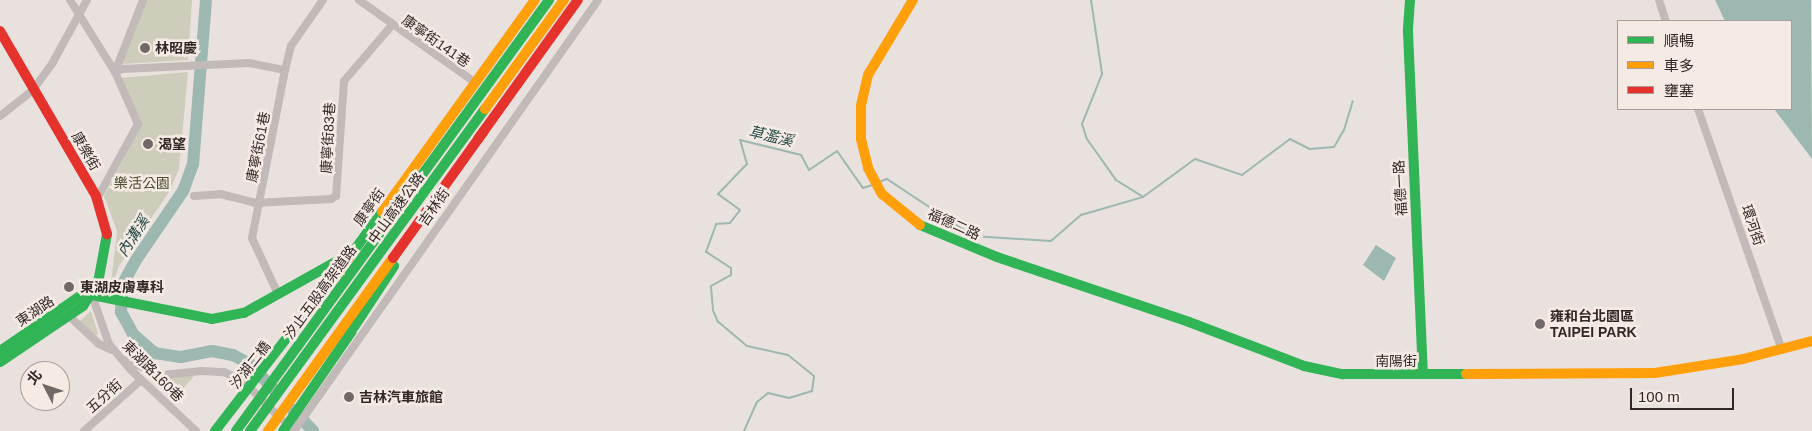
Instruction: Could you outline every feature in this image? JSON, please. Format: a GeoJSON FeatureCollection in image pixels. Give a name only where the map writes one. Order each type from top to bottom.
{"type":"FeatureCollection","features":[{"type":"Feature","properties":{"kind":"main road","name":"康寧街"},"geometry":{"type":"LineString","coordinates":[[92,295],[109,300],[212,319],[244,313],[353,252],[535,0]]}},
{"type":"Feature","properties":{"kind":"main road","name":"汐止五股高架道路"},"geometry":{"type":"LineString","coordinates":[[236,431],[548,0]]}},
{"type":"Feature","properties":{"kind":"main road","name":"中山高速公路"},"geometry":{"type":"LineString","coordinates":[[250,431],[564,0]]}},
{"type":"Feature","properties":{"kind":"main road","name":"中山高速公路"},"geometry":{"type":"LineString","coordinates":[[268,431],[578,0]]}},
{"type":"Feature","properties":{"kind":"main road","name":"福德一路"},"geometry":{"type":"LineString","coordinates":[[1410,0],[1408,32],[1422,374]]}},
{"type":"Feature","properties":{"kind":"main road","name":"福德二路"},"geometry":{"type":"LineString","coordinates":[[912,1],[868,75],[861,106],[861,139],[876,183],[902,213],[926,229],[997,258]]}},
{"type":"Feature","properties":{"kind":"main road","name":"康樂街"},"geometry":{"type":"LineString","coordinates":[[0,32],[97,199],[107,237],[104,261],[92,295]]}},
{"type":"Feature","properties":{"kind":"main road"},"geometry":{"type":"LineString","coordinates":[[283,431],[484,130]]}},
{"type":"Feature","properties":{"kind":"main road","name":"汐湖二橋"},"geometry":{"type":"LineString","coordinates":[[215,431],[353,252]]}},
{"type":"Feature","properties":{"kind":"main road","name":"南陽街"},"geometry":{"type":"LineString","coordinates":[[997,258],[1326,372],[1422,374],[1655,373],[1782,350],[1812,340]]}},
{"type":"Feature","properties":{"kind":"main road","name":"東湖路"},"geometry":{"type":"LineString","coordinates":[[0,362],[84,306],[92,295]]}},
{"type":"Feature","properties":{"kind":"main road","name":"東湖路"},"geometry":{"type":"LineString","coordinates":[[0,351],[80,296],[92,295]]}},
{"type":"Feature","properties":{"kind":"street"},"geometry":{"type":"LineString","coordinates":[[70,0],[115,72],[138,124],[97,199]]}},
{"type":"Feature","properties":{"kind":"street"},"geometry":{"type":"LineString","coordinates":[[0,116],[33,90],[80,16],[87,0]]}},
{"type":"Feature","properties":{"kind":"street"},"geometry":{"type":"LineString","coordinates":[[115,72],[143,0]]}},
{"type":"Feature","properties":{"kind":"street"},"geometry":{"type":"LineString","coordinates":[[115,72],[189,65],[248,63],[286,70],[291,46],[323,0]]}},
{"type":"Feature","properties":{"kind":"street","name":"康寧街141巷"},"geometry":{"type":"LineString","coordinates":[[359,0],[476,83]]}},
{"type":"Feature","properties":{"kind":"street","name":"吉林街"},"geometry":{"type":"LineString","coordinates":[[295,430],[598,0]]}},
{"type":"Feature","properties":{"kind":"street"},"geometry":{"type":"LineString","coordinates":[[1659,0],[1666,20]]}},
{"type":"Feature","properties":{"kind":"street","name":"康寧街83巷"},"geometry":{"type":"LineString","coordinates":[[260,201],[331,199],[336,196],[344,81],[392,25]]}},
{"type":"Feature","properties":{"kind":"street","name":"康寧街61巷"},"geometry":{"type":"LineString","coordinates":[[278,294],[252,238],[286,70]]}},
{"type":"Feature","properties":{"kind":"street","name":"環河街"},"geometry":{"type":"LineString","coordinates":[[1698,110],[1782,350]]}},
{"type":"Feature","properties":{"kind":"street"},"geometry":{"type":"LineString","coordinates":[[194,196],[220,194],[254,203],[260,201]]}},
{"type":"Feature","properties":{"kind":"street","name":"東湖路160巷"},"geometry":{"type":"LineString","coordinates":[[92,295],[114,350],[141,380],[196,431]]}},
{"type":"Feature","properties":{"kind":"street"},"geometry":{"type":"LineString","coordinates":[[69,316],[99,344],[114,350]]}},
{"type":"Feature","properties":{"kind":"street"},"geometry":{"type":"LineString","coordinates":[[124,360],[162,376],[202,370],[224,372],[243,381],[250,390],[295,430]]}},
{"type":"Feature","properties":{"kind":"street","name":"五分街"},"geometry":{"type":"LineString","coordinates":[[84,431],[141,380]]}},
{"type":"Feature","properties":{"kind":"green space"},"geometry":{"type":"Polygon","coordinates":[[[146,0],[192,0],[188,60],[122,64],[146,0]]]}},
{"type":"Feature","properties":{"kind":"green space","name":"樂活公園"},"geometry":{"type":"Polygon","coordinates":[[[188,72],[179,169],[169,192],[119,266],[110,292],[117,231],[104,196],[142,124],[121,78],[188,72]]]}},
{"type":"Feature","properties":{"kind":"green space"},"geometry":{"type":"Polygon","coordinates":[[[91,311],[98,334],[95,336],[79,322],[91,311]]]}},
{"type":"Feature","properties":{"kind":"green space"},"geometry":{"type":"Polygon","coordinates":[[[195,375],[175,398],[153,379],[195,375]]]}},
{"type":"Feature","properties":{"kind":"water"},"geometry":{"type":"Polygon","coordinates":[[[1715,0],[1811,0],[1812,159],[1775,110],[1792,110],[1792,20],[1725,20],[1715,0]]]}},
{"type":"Feature","properties":{"kind":"water"},"geometry":{"type":"Polygon","coordinates":[[[1376,245],[1396,258],[1384,281],[1363,265],[1376,245]]]}},
{"type":"Feature","properties":{"kind":"waterway","name":"內溝溪"},"geometry":{"type":"LineString","coordinates":[[206,0],[193,164],[183,191],[136,260],[123,283],[121,312],[134,335],[155,353],[181,357],[212,351],[233,355],[250,364],[276,392]]}},
{"type":"Feature","properties":{"kind":"waterway","name":"草濫溪"},"geometry":{"type":"LineString","coordinates":[[1091,0],[1102,74],[1082,124],[1087,139],[1116,180],[1142,196]]}},
{"type":"Feature","properties":{"kind":"waterway","name":"草濫溪"},"geometry":{"type":"LineString","coordinates":[[879,182],[887,179],[973,236],[1051,241],[1081,215],[1143,197],[1195,159],[1242,175],[1290,139],[1310,149],[1334,147],[1344,130],[1353,101]]}},
{"type":"Feature","properties":{"kind":"waterway","name":"草濫溪"},"geometry":{"type":"LineString","coordinates":[[744,431],[757,402],[768,393],[789,398],[812,391],[814,376],[788,355],[747,346],[718,322],[713,310],[711,286],[731,275],[731,268],[706,252],[716,224],[730,223],[740,210],[718,194],[747,164],[740,140],[801,155],[809,170],[837,151],[863,188],[872,185]]}},
{"type":"Feature","properties":{"kind":"waterway","name":"內溝溪"},"geometry":{"type":"LineString","coordinates":[[293,410],[313,431]]}},
{"type":"Feature","properties":{"kind":"traffic: fast"},"geometry":{"type":"LineString","coordinates":[[236,431],[549,0]]}},
{"type":"Feature","properties":{"kind":"traffic: fast"},"geometry":{"type":"LineString","coordinates":[[1410,0],[1408,32],[1423,374]]}},
{"type":"Feature","properties":{"kind":"traffic: fast"},"geometry":{"type":"LineString","coordinates":[[250,431],[485,109]]}},
{"type":"Feature","properties":{"kind":"traffic: fast"},"geometry":{"type":"LineString","coordinates":[[0,351],[80,296],[92,295],[212,319],[244,313],[353,252],[382,212]]}},
{"type":"Feature","properties":{"kind":"traffic: fast"},"geometry":{"type":"LineString","coordinates":[[920,225],[997,257],[1189,322],[1304,366],[1343,374],[1466,374]]}},
{"type":"Feature","properties":{"kind":"traffic: fast"},"geometry":{"type":"LineString","coordinates":[[0,362],[83,306],[98,283],[107,234]]}},
{"type":"Feature","properties":{"kind":"traffic: fast"},"geometry":{"type":"LineString","coordinates":[[354,327],[394,266]]}},
{"type":"Feature","properties":{"kind":"traffic: fast"},"geometry":{"type":"LineString","coordinates":[[215,431],[323,291]]}},
{"type":"Feature","properties":{"kind":"traffic: fast"},"geometry":{"type":"LineString","coordinates":[[283,431],[352,331]]}},
{"type":"Feature","properties":{"kind":"traffic: slow"},"geometry":{"type":"LineString","coordinates":[[382,212],[535,0]]}},
{"type":"Feature","properties":{"kind":"traffic: slow"},"geometry":{"type":"LineString","coordinates":[[485,109],[564,0]]}},
{"type":"Feature","properties":{"kind":"traffic: slow"},"geometry":{"type":"LineString","coordinates":[[913,0],[868,75],[861,106],[861,139],[868,168],[882,194],[920,225]]}},
{"type":"Feature","properties":{"kind":"traffic: slow"},"geometry":{"type":"LineString","coordinates":[[323,291],[350,256]]}},
{"type":"Feature","properties":{"kind":"traffic: slow"},"geometry":{"type":"LineString","coordinates":[[268,431],[393,258]]}},
{"type":"Feature","properties":{"kind":"traffic: slow"},"geometry":{"type":"LineString","coordinates":[[1466,374],[1655,373],[1743,359],[1812,341]]}},
{"type":"Feature","properties":{"kind":"traffic: jam"},"geometry":{"type":"LineString","coordinates":[[478,139],[578,0]]}},
{"type":"Feature","properties":{"kind":"traffic: jam"},"geometry":{"type":"LineString","coordinates":[[0,31],[96,196],[107,234]]}},
{"type":"Feature","properties":{"kind":"traffic: jam"},"geometry":{"type":"LineString","coordinates":[[393,258],[484,131]]}},
{"type":"Feature","properties":{"kind":"place","name":"林昭慶"},"geometry":{"type":"Point","coordinates":[145,48]}},
{"type":"Feature","properties":{"kind":"place","name":"渴望"},"geometry":{"type":"Point","coordinates":[148,144]}},
{"type":"Feature","properties":{"kind":"place","name":"東湖皮膚專科"},"geometry":{"type":"Point","coordinates":[69,287]}},
{"type":"Feature","properties":{"kind":"place","name":"雍和台北園區 TAIPEI PARK"},"geometry":{"type":"Point","coordinates":[1540,324]}},
{"type":"Feature","properties":{"kind":"place","name":"吉林汽車旅館"},"geometry":{"type":"Point","coordinates":[349,397]}}]}
